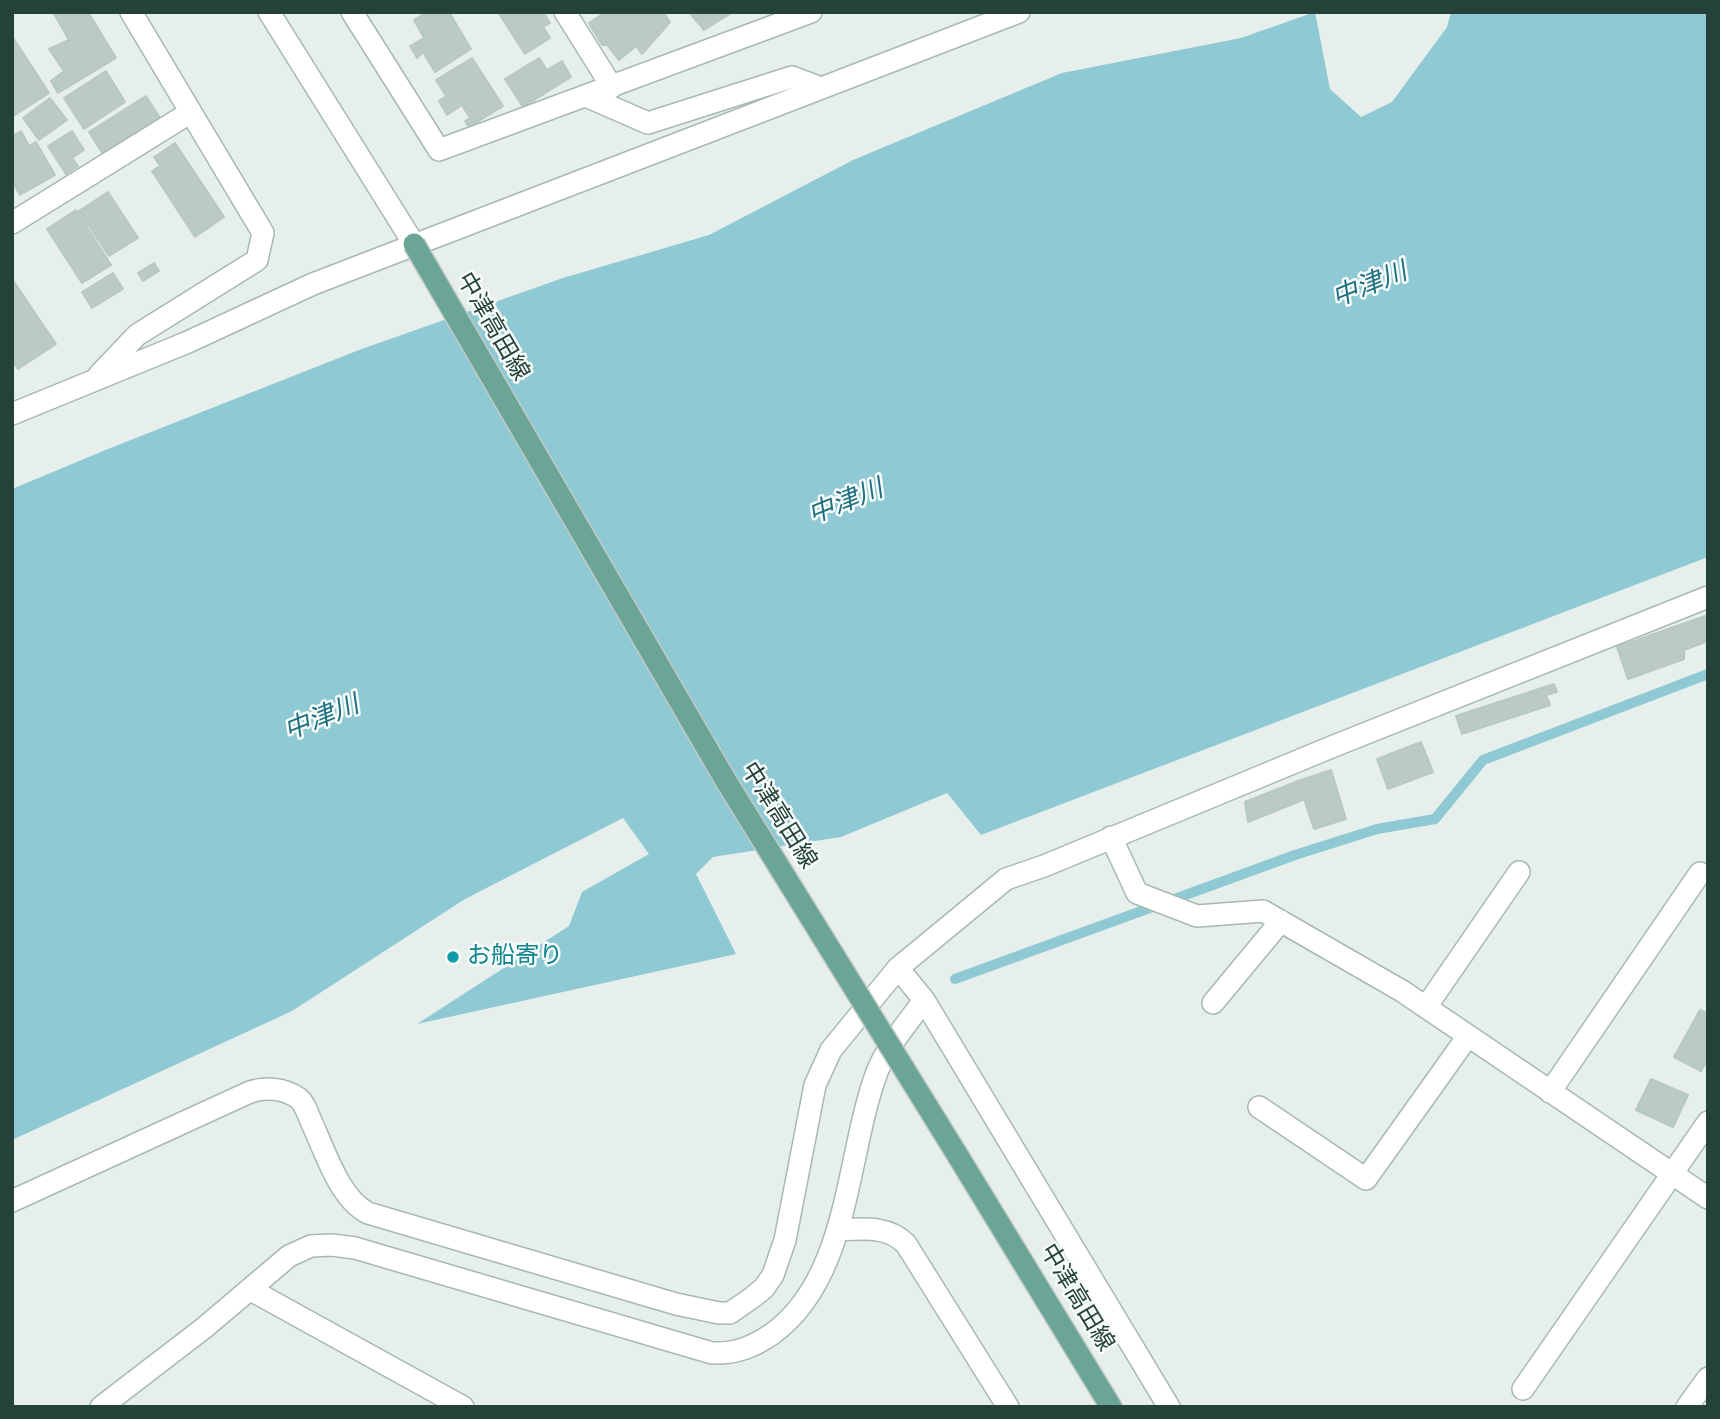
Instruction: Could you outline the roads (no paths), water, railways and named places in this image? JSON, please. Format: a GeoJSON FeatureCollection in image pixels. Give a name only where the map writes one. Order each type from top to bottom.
{"type":"FeatureCollection","features":[{"type":"Feature","properties":{"kind":"main road","name":"中津高田線"},"geometry":{"type":"LineString","coordinates":[[414,244],[726,781],[1111,1407]]}},
{"type":"Feature","properties":{"kind":"street"},"geometry":{"type":"LineString","coordinates":[[95,379],[137,335],[257,260],[263,233],[131,12]]}},
{"type":"Feature","properties":{"kind":"street"},"geometry":{"type":"LineString","coordinates":[[269,12],[414,244]]}},
{"type":"Feature","properties":{"kind":"street"},"geometry":{"type":"LineString","coordinates":[[352,12],[439,150],[612,87],[762,21],[811,12]]}},
{"type":"Feature","properties":{"kind":"street"},"geometry":{"type":"LineString","coordinates":[[565,12],[612,87]]}},
{"type":"Feature","properties":{"kind":"street"},"geometry":{"type":"LineString","coordinates":[[12,414],[188,342],[313,284],[1019,12]]}},
{"type":"Feature","properties":{"kind":"street"},"geometry":{"type":"LineString","coordinates":[[586,96],[648,123],[792,77],[821,88]]}},
{"type":"Feature","properties":{"kind":"street"},"geometry":{"type":"LineString","coordinates":[[12,223],[191,112]]}},
{"type":"Feature","properties":{"kind":"street"},"geometry":{"type":"LineString","coordinates":[[12,1201],[250,1092],[267,1088],[301,1101],[345,1193],[358,1208],[368,1213],[676,1304],[730,1313],[764,1287],[780,1259],[815,1085],[831,1050],[898,968],[1006,879],[1044,866],[1111,836],[1708,597]]}},
{"type":"Feature","properties":{"kind":"street"},"geometry":{"type":"LineString","coordinates":[[1111,836],[1137,892],[1197,916],[1263,911],[1426,1007],[1708,1198]]}},
{"type":"Feature","properties":{"kind":"street"},"geometry":{"type":"LineString","coordinates":[[1426,1007],[1518,872]]}},
{"type":"Feature","properties":{"kind":"street"},"geometry":{"type":"LineString","coordinates":[[1550,1092],[1700,873]]}},
{"type":"Feature","properties":{"kind":"street"},"geometry":{"type":"LineString","coordinates":[[1213,1003],[1281,921]]}},
{"type":"Feature","properties":{"kind":"street"},"geometry":{"type":"LineString","coordinates":[[898,968],[924,1000],[1168,1407]]}},
{"type":"Feature","properties":{"kind":"street"},"geometry":{"type":"LineString","coordinates":[[102,1407],[251,1290],[289,1256],[311,1246],[355,1248],[712,1353],[740,1351],[760,1342],[797,1313],[816,1282],[837,1230],[861,1122],[877,1071],[884,1055],[924,1000]]}},
{"type":"Feature","properties":{"kind":"street"},"geometry":{"type":"LineString","coordinates":[[1259,1107],[1366,1179],[1468,1036]]}},
{"type":"Feature","properties":{"kind":"street"},"geometry":{"type":"LineString","coordinates":[[1523,1389],[1708,1122]]}},
{"type":"Feature","properties":{"kind":"street"},"geometry":{"type":"LineString","coordinates":[[837,1230],[864,1228],[883,1231],[906,1244],[1008,1407]]}},
{"type":"Feature","properties":{"kind":"street"},"geometry":{"type":"LineString","coordinates":[[251,1290],[463,1407]]}},
{"type":"Feature","properties":{"kind":"street"},"geometry":{"type":"LineString","coordinates":[[1687,1407],[1708,1378]]}},
{"type":"Feature","properties":{"kind":"water","name":"中津川"},"geometry":{"type":"Polygon","coordinates":[[[1315,12],[1330,89],[1361,117],[1392,102],[1447,27],[1451,12],[1708,12],[1708,557],[981,835],[947,793],[841,837],[713,857],[696,874],[736,954],[417,1024],[569,926],[582,892],[649,854],[623,818],[465,899],[292,1011],[12,1140],[12,489],[359,350],[563,278],[709,235],[853,160],[1062,73],[1241,38],[1315,12]]]}},
{"type":"Feature","properties":{"kind":"waterway"},"geometry":{"type":"LineString","coordinates":[[955,979],[1295,855],[1377,829],[1435,819],[1483,760],[1708,674]]}},
{"type":"Feature","properties":{"kind":"place","name":"お船寄り"},"geometry":{"type":"Point","coordinates":[453,957]}}]}
